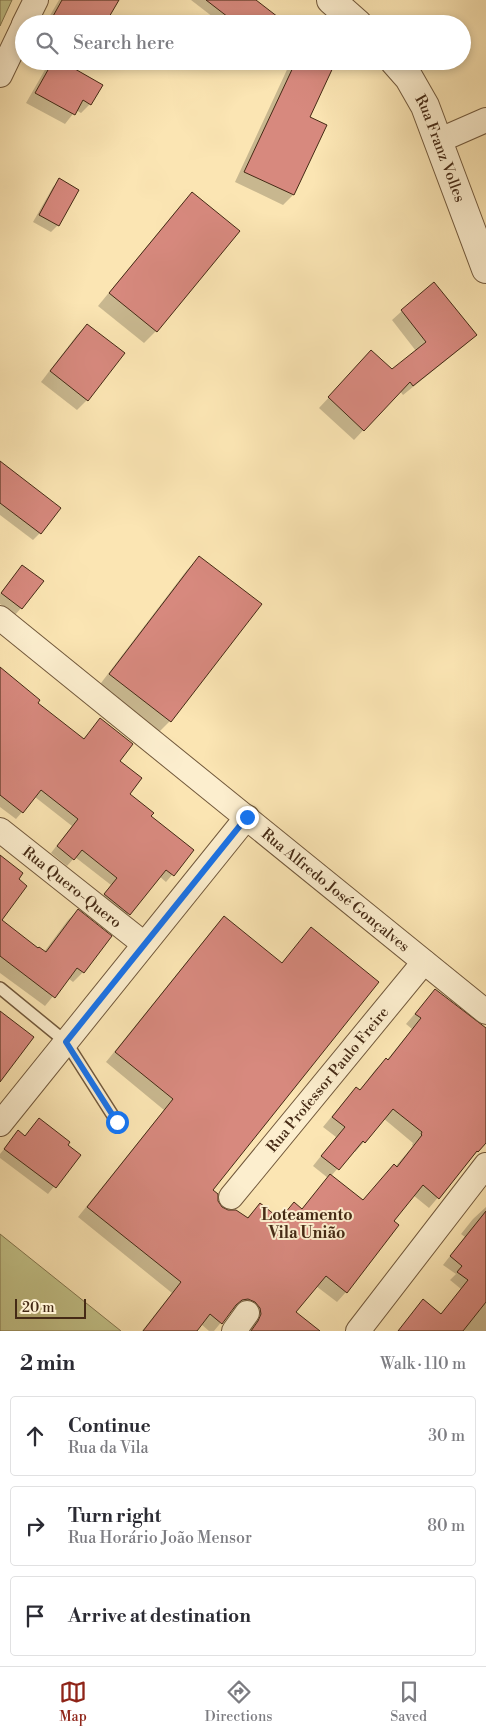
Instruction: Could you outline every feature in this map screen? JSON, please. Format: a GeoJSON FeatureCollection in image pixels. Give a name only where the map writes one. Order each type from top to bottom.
{"type":"FeatureCollection","features":[{"type":"Feature","properties":{"kind":"street"},"geometry":{"type":"LineString","coordinates":[[28,15],[36,0]]}},
{"type":"Feature","properties":{"kind":"street"},"geometry":{"type":"LineString","coordinates":[[330,0],[348,15]]}},
{"type":"Feature","properties":{"kind":"street"},"geometry":{"type":"LineString","coordinates":[[0,75],[15,43]]}},
{"type":"Feature","properties":{"kind":"street","name":"Rua Franz Volles"},"geometry":{"type":"LineString","coordinates":[[401,70],[425,106],[486,269]]}},
{"type":"Feature","properties":{"kind":"street"},"geometry":{"type":"LineString","coordinates":[[438,141],[486,120]]}},
{"type":"Feature","properties":{"kind":"street","name":"Rua Alfredo José Gonçalves"},"geometry":{"type":"LineString","coordinates":[[0,618],[486,1012]]}},
{"type":"Feature","properties":{"kind":"street"},"geometry":{"type":"LineString","coordinates":[[0,1124],[247,817]]}},
{"type":"Feature","properties":{"kind":"street","name":"Rua Quero-Quero"},"geometry":{"type":"LineString","coordinates":[[0,830],[144,944]]}},
{"type":"Feature","properties":{"kind":"street","name":"Rua Professor Paulo Freire"},"geometry":{"type":"LineString","coordinates":[[231,1197],[424,962]]}},
{"type":"Feature","properties":{"kind":"street"},"geometry":{"type":"LineString","coordinates":[[358,1331],[486,1165]]}},
{"type":"Feature","properties":{"kind":"lane"},"geometry":{"type":"LineString","coordinates":[[0,988],[66,1042],[117,1122]]}},
{"type":"Feature","properties":{"kind":"green space"},"geometry":{"type":"Polygon","coordinates":[[[0,0],[12,0],[0,26],[0,0]]]}},
{"type":"Feature","properties":{"kind":"green space"},"geometry":{"type":"Polygon","coordinates":[[[0,1234],[121,1331],[0,1331],[0,1234]]]}},
{"type":"Feature","properties":{"kind":"building"},"geometry":{"type":"Polygon","coordinates":[[[62,0],[119,0],[110,15],[54,15],[62,0]]]}},
{"type":"Feature","properties":{"kind":"building"},"geometry":{"type":"Polygon","coordinates":[[[206,0],[256,0],[275,15],[225,15],[206,0]]]}},
{"type":"Feature","properties":{"kind":"building"},"geometry":{"type":"Polygon","coordinates":[[[48,70],[77,70],[103,85],[91,105],[83,100],[75,115],[35,93],[48,70]]]}},
{"type":"Feature","properties":{"kind":"building"},"geometry":{"type":"Polygon","coordinates":[[[292,70],[332,70],[310,117],[327,125],[294,195],[244,172],[292,70]]]}},
{"type":"Feature","properties":{"kind":"building"},"geometry":{"type":"Polygon","coordinates":[[[59,178],[79,190],[59,226],[39,215],[59,178]]]}},
{"type":"Feature","properties":{"kind":"building"},"geometry":{"type":"Polygon","coordinates":[[[192,192],[240,231],[157,332],[109,293],[192,192]]]}},
{"type":"Feature","properties":{"kind":"building"},"geometry":{"type":"Polygon","coordinates":[[[434,282],[477,335],[413,386],[410,382],[364,431],[328,397],[371,350],[392,369],[426,342],[401,310],[434,282]]]}},
{"type":"Feature","properties":{"kind":"building"},"geometry":{"type":"Polygon","coordinates":[[[87,324],[125,353],[88,401],[50,371],[87,324]]]}},
{"type":"Feature","properties":{"kind":"building"},"geometry":{"type":"Polygon","coordinates":[[[0,461],[61,508],[41,534],[0,503],[0,461]]]}},
{"type":"Feature","properties":{"kind":"building"},"geometry":{"type":"Polygon","coordinates":[[[199,556],[262,604],[171,722],[109,674],[199,556]]]}},
{"type":"Feature","properties":{"kind":"building"},"geometry":{"type":"Polygon","coordinates":[[[22,565],[44,581],[22,609],[1,593],[22,565]]]}},
{"type":"Feature","properties":{"kind":"building"},"geometry":{"type":"Polygon","coordinates":[[[0,667],[40,700],[38,703],[84,739],[100,718],[133,744],[120,761],[142,778],[130,794],[154,813],[151,816],[194,850],[174,876],[166,870],[130,915],[104,894],[117,878],[82,850],[74,860],[57,846],[78,819],[41,790],[23,813],[0,795],[0,667]]]}},
{"type":"Feature","properties":{"kind":"building"},"geometry":{"type":"Polygon","coordinates":[[[0,855],[23,873],[19,879],[27,886],[2,920],[38,948],[46,952],[78,909],[112,936],[84,973],[77,968],[55,998],[0,956],[0,855]]]}},
{"type":"Feature","properties":{"kind":"building"},"geometry":{"type":"Polygon","coordinates":[[[224,916],[282,963],[311,927],[379,982],[213,1190],[218,1194],[218,1201],[222,1207],[228,1210],[236,1210],[248,1218],[260,1203],[280,1219],[294,1202],[302,1209],[330,1174],[363,1200],[394,1164],[397,1167],[422,1135],[422,1132],[393,1109],[365,1143],[363,1141],[339,1170],[321,1156],[345,1127],[332,1117],[356,1087],[360,1090],[386,1058],[388,1060],[421,1018],[415,1014],[435,989],[486,1028],[486,1143],[477,1151],[439,1199],[423,1185],[394,1221],[399,1225],[347,1293],[326,1276],[296,1312],[320,1331],[251,1331],[261,1314],[260,1308],[255,1302],[248,1299],[242,1300],[236,1305],[222,1324],[210,1314],[197,1331],[143,1331],[181,1282],[87,1207],[173,1099],[115,1052],[224,916]]]}},
{"type":"Feature","properties":{"kind":"building"},"geometry":{"type":"Polygon","coordinates":[[[0,1011],[34,1037],[0,1082],[0,1011]]]}},
{"type":"Feature","properties":{"kind":"building"},"geometry":{"type":"Polygon","coordinates":[[[39,1118],[70,1142],[68,1145],[81,1155],[56,1188],[4,1149],[18,1130],[25,1136],[39,1118]]]}},
{"type":"Feature","properties":{"kind":"building"},"geometry":{"type":"Polygon","coordinates":[[[486,1211],[486,1302],[463,1331],[398,1331],[423,1299],[441,1314],[468,1280],[457,1272],[462,1266],[450,1256],[486,1211]]]}},
{"type":"Feature","properties":{"kind":"district","name":"Loteamento Vila União"},"geometry":{"type":"Point","coordinates":[307,1223]}},
{"type":"Feature","properties":{"kind":"route"},"geometry":{"type":"LineString","coordinates":[[117,1122],[66,1042],[247,817]]}}]}
